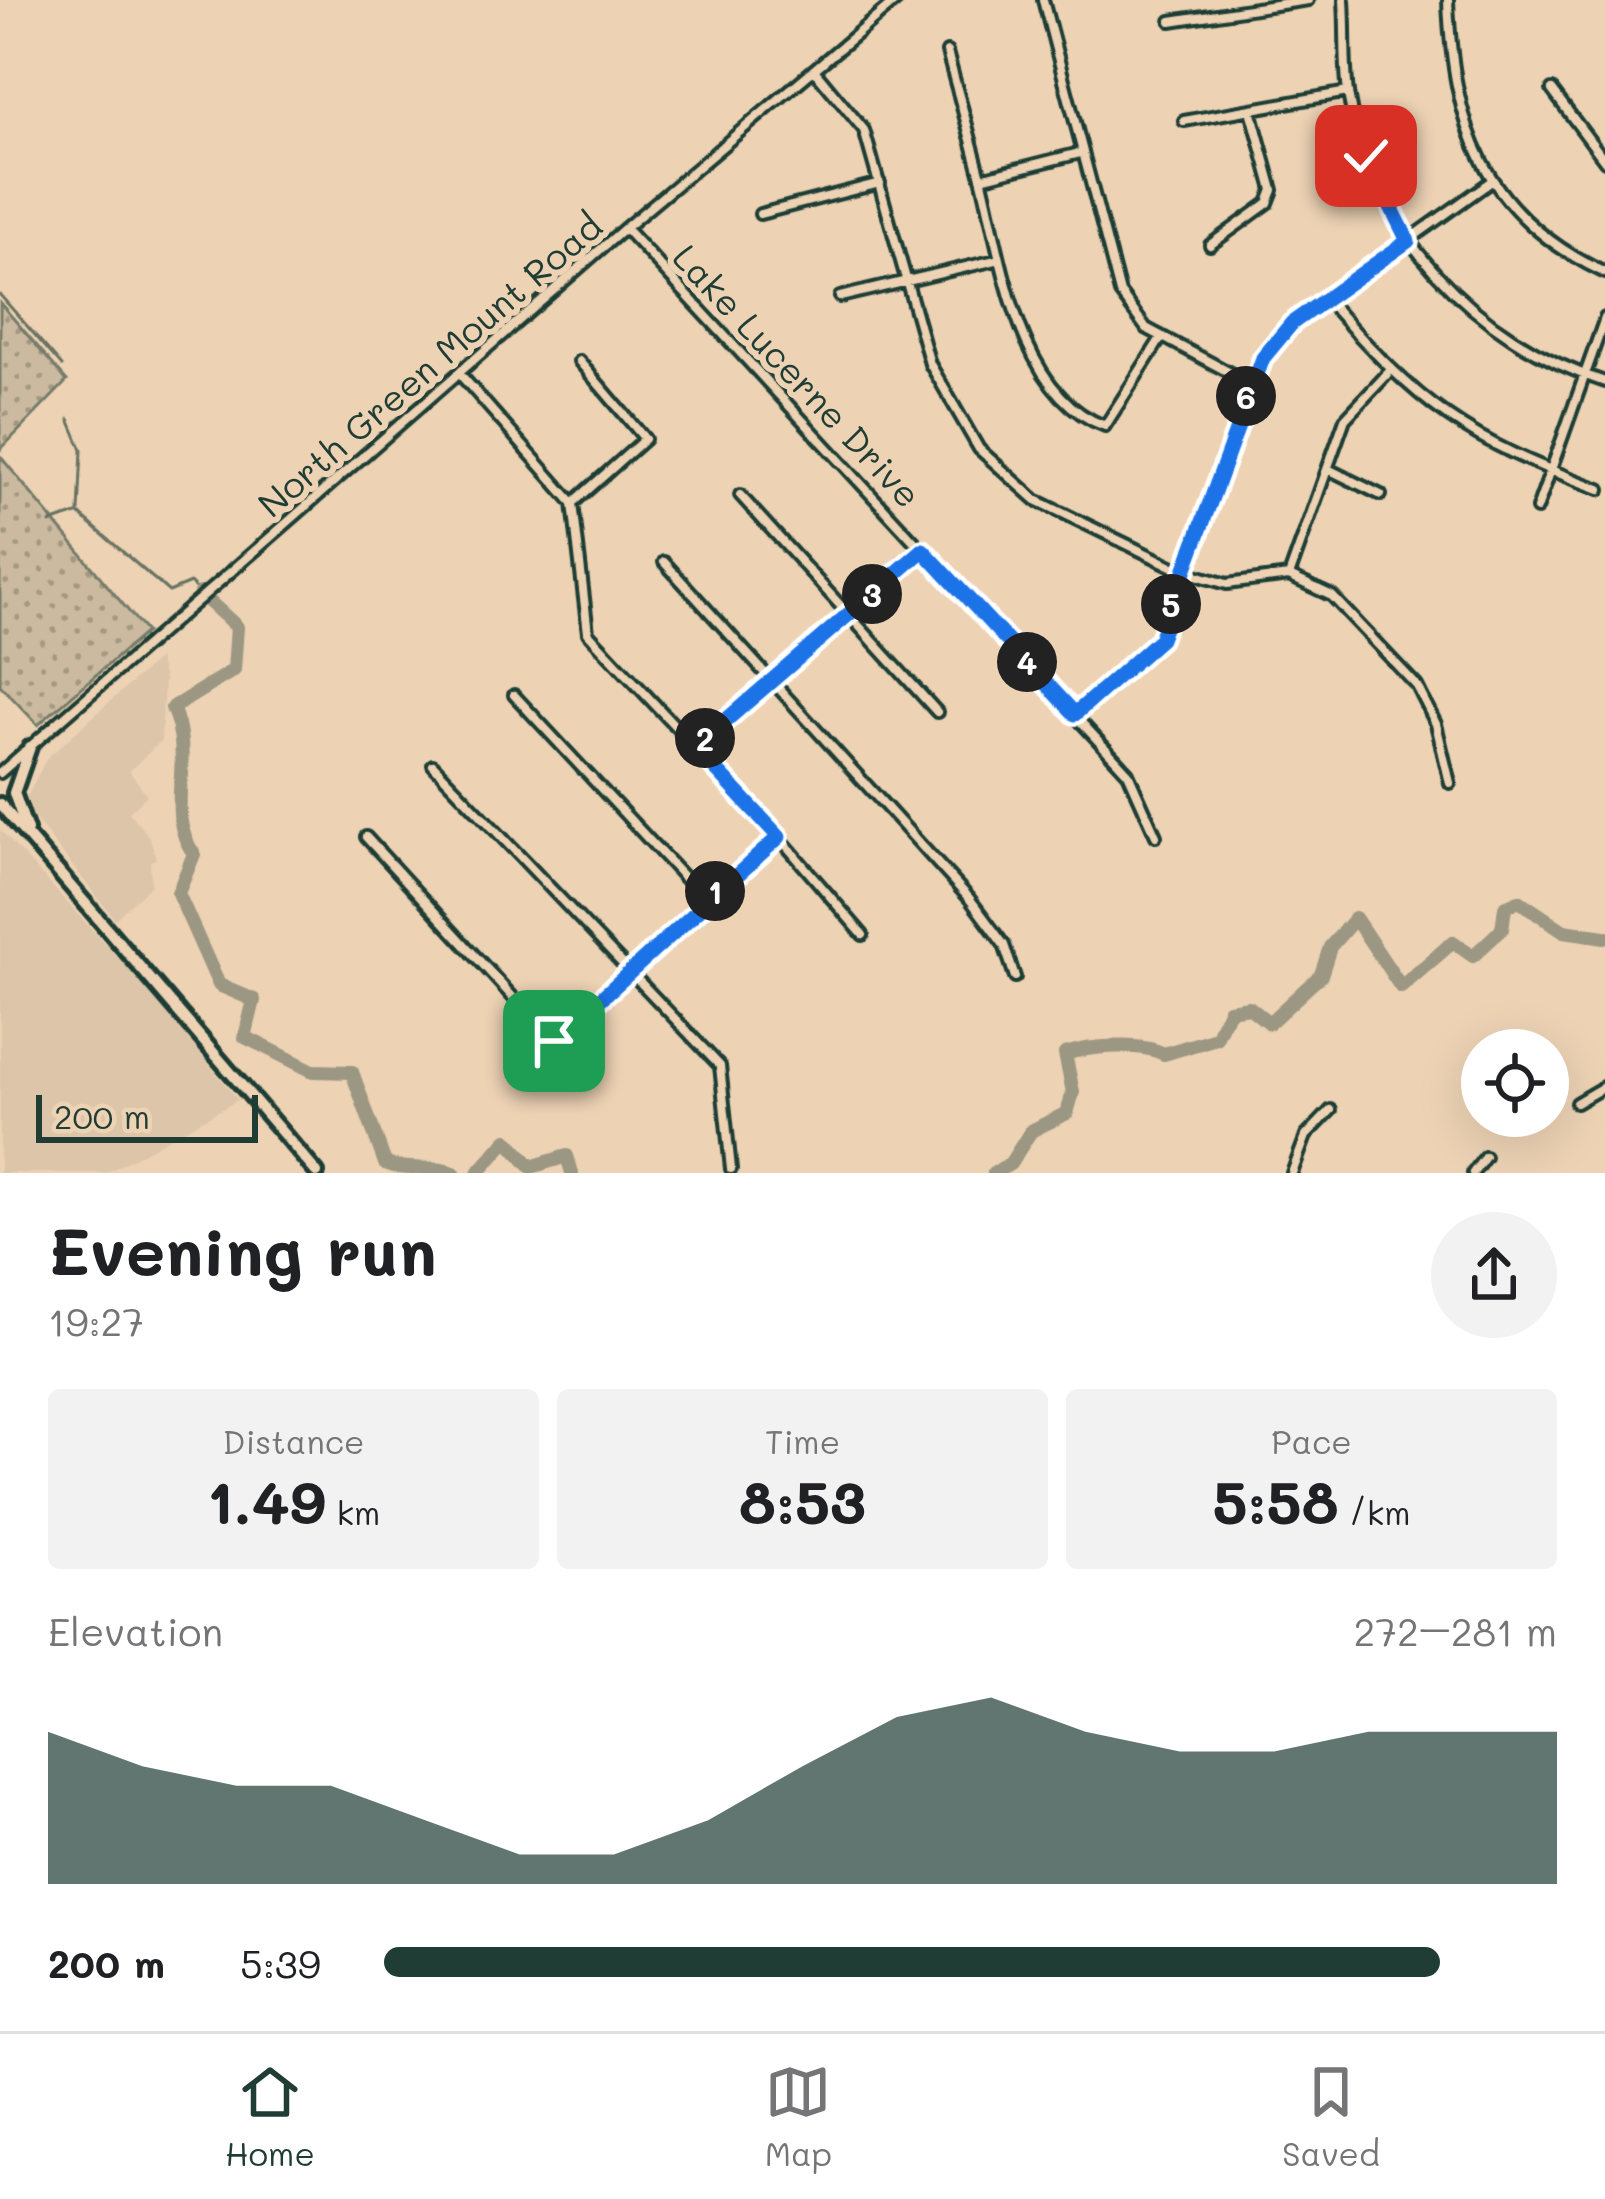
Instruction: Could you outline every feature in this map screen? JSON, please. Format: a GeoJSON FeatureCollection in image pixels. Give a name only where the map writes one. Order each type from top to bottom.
{"type":"FeatureCollection","features":[{"type":"Feature","properties":{"kind":"main road"},"geometry":{"type":"LineString","coordinates":[[30,747],[14,793],[34,844]]}},
{"type":"Feature","properties":{"kind":"main road"},"geometry":{"type":"LineString","coordinates":[[0,804],[317,1173]]}},
{"type":"Feature","properties":{"kind":"main road"},"geometry":{"type":"LineString","coordinates":[[0,820],[34,844]]}},
{"type":"Feature","properties":{"kind":"street","name":"North Green Mount Road"},"geometry":{"type":"LineString","coordinates":[[0,773],[625,228],[896,0]]}},
{"type":"Feature","properties":{"kind":"street"},"geometry":{"type":"LineString","coordinates":[[1043,0],[1120,293],[1140,322],[1161,338],[1250,384]]}},
{"type":"Feature","properties":{"kind":"street"},"geometry":{"type":"LineString","coordinates":[[1172,21],[1307,0]]}},
{"type":"Feature","properties":{"kind":"street"},"geometry":{"type":"LineString","coordinates":[[1344,0],[1348,92],[1366,156],[1408,241],[1457,299],[1562,368],[1605,382]]}},
{"type":"Feature","properties":{"kind":"street"},"geometry":{"type":"LineString","coordinates":[[1448,0],[1451,73],[1459,105],[1492,180],[1527,224],[1605,273]]}},
{"type":"Feature","properties":{"kind":"street"},"geometry":{"type":"LineString","coordinates":[[947,52],[1000,259],[1031,351],[1059,390],[1093,422],[1105,426],[1161,338]]}},
{"type":"Feature","properties":{"kind":"street"},"geometry":{"type":"LineString","coordinates":[[815,71],[864,130],[934,375],[980,449],[1036,500],[1182,571],[1227,584],[1289,576],[1332,596],[1418,686],[1436,724],[1450,783]]}},
{"type":"Feature","properties":{"kind":"street"},"geometry":{"type":"LineString","coordinates":[[1552,90],[1605,161]]}},
{"type":"Feature","properties":{"kind":"street"},"geometry":{"type":"LineString","coordinates":[[1184,121],[1348,92]]}},
{"type":"Feature","properties":{"kind":"street"},"geometry":{"type":"LineString","coordinates":[[1210,244],[1268,203],[1274,190],[1251,110]]}},
{"type":"Feature","properties":{"kind":"street"},"geometry":{"type":"LineString","coordinates":[[981,178],[1080,153]]}},
{"type":"Feature","properties":{"kind":"street"},"geometry":{"type":"LineString","coordinates":[[1075,714],[1160,639],[1263,358],[1292,323],[1492,180]]}},
{"type":"Feature","properties":{"kind":"street"},"geometry":{"type":"LineString","coordinates":[[760,214],[880,183]]}},
{"type":"Feature","properties":{"kind":"street","name":"Lake Lucerne Drive"},"geometry":{"type":"LineString","coordinates":[[625,228],[1128,772],[1156,836]]}},
{"type":"Feature","properties":{"kind":"street"},"geometry":{"type":"LineString","coordinates":[[840,297],[1000,259]]}},
{"type":"Feature","properties":{"kind":"street"},"geometry":{"type":"LineString","coordinates":[[1326,298],[1390,371],[1451,423],[1550,471],[1600,489]]}},
{"type":"Feature","properties":{"kind":"street"},"geometry":{"type":"LineString","coordinates":[[1537,509],[1605,318]]}},
{"type":"Feature","properties":{"kind":"street"},"geometry":{"type":"LineString","coordinates":[[573,503],[645,439],[579,361]]}},
{"type":"Feature","properties":{"kind":"street"},"geometry":{"type":"LineString","coordinates":[[1289,576],[1345,419],[1390,371]]}},
{"type":"Feature","properties":{"kind":"street"},"geometry":{"type":"LineString","coordinates":[[459,373],[573,503],[588,633],[779,837],[863,935]]}},
{"type":"Feature","properties":{"kind":"street"},"geometry":{"type":"LineString","coordinates":[[1328,469],[1381,495]]}},
{"type":"Feature","properties":{"kind":"street"},"geometry":{"type":"LineString","coordinates":[[740,495],[937,712]]}},
{"type":"Feature","properties":{"kind":"street"},"geometry":{"type":"LineString","coordinates":[[695,747],[923,550]]}},
{"type":"Feature","properties":{"kind":"street"},"geometry":{"type":"LineString","coordinates":[[664,562],[969,898],[1004,944],[1016,977]]}},
{"type":"Feature","properties":{"kind":"street"},"geometry":{"type":"LineString","coordinates":[[514,695],[705,900]]}},
{"type":"Feature","properties":{"kind":"street"},"geometry":{"type":"LineString","coordinates":[[433,765],[720,1066],[730,1169]]}},
{"type":"Feature","properties":{"kind":"street"},"geometry":{"type":"LineString","coordinates":[[366,837],[554,1041],[779,837]]}},
{"type":"Feature","properties":{"kind":"street"},"geometry":{"type":"LineString","coordinates":[[1576,1103],[1605,1086]]}},
{"type":"Feature","properties":{"kind":"street"},"geometry":{"type":"LineString","coordinates":[[1292,1173],[1306,1136],[1331,1110]]}},
{"type":"Feature","properties":{"kind":"street"},"geometry":{"type":"LineString","coordinates":[[1473,1173],[1485,1157]]}},
{"type":"Feature","properties":{"kind":"shaded area"},"geometry":{"type":"Polygon","coordinates":[[[0,303],[67,381],[0,450],[0,303]]]}},
{"type":"Feature","properties":{"kind":"shaded area"},"geometry":{"type":"Polygon","coordinates":[[[0,456],[146,632],[38,725],[0,685],[0,456]]]}},
{"type":"Feature","properties":{"kind":"shaded area"},"geometry":{"type":"Polygon","coordinates":[[[158,659],[164,680],[161,741],[129,771],[147,795],[129,812],[150,838],[156,859],[150,861],[151,885],[115,919],[23,804],[47,758],[158,659]]]}},
{"type":"Feature","properties":{"kind":"shaded area"},"geometry":{"type":"Polygon","coordinates":[[[0,830],[156,999],[238,1100],[106,1173],[0,1173],[0,830]]]}},
{"type":"Feature","properties":{"kind":"waterway"},"geometry":{"type":"LineString","coordinates":[[0,295],[62,366]]}},
{"type":"Feature","properties":{"kind":"waterway"},"geometry":{"type":"LineString","coordinates":[[69,419],[82,450],[79,512]]}},
{"type":"Feature","properties":{"kind":"waterway"},"geometry":{"type":"LineString","coordinates":[[50,523],[77,514]]}},
{"type":"Feature","properties":{"kind":"waterway"},"geometry":{"type":"LineString","coordinates":[[79,514],[169,592],[190,583],[200,593]]}},
{"type":"Feature","properties":{"kind":"waterway"},"geometry":{"type":"LineString","coordinates":[[200,593],[237,627],[234,670],[172,708],[181,747],[181,820],[194,854],[178,893],[219,985],[254,1000],[245,1037],[313,1071],[352,1072],[385,1163],[454,1173]]}},
{"type":"Feature","properties":{"kind":"waterway"},"geometry":{"type":"LineString","coordinates":[[994,1173],[1010,1164],[1031,1131],[1067,1113],[1073,1092],[1065,1054],[1116,1046],[1164,1054],[1216,1038],[1229,1010],[1249,1007],[1269,1023],[1321,975],[1330,947],[1355,918],[1401,987],[1453,942],[1473,956],[1502,929],[1505,907],[1519,901],[1564,931],[1605,937]]}},
{"type":"Feature","properties":{"kind":"waterway"},"geometry":{"type":"LineString","coordinates":[[478,1173],[507,1140],[531,1167],[567,1156],[572,1173]]}},
{"type":"Feature","properties":{"kind":"route"},"geometry":{"type":"LineString","coordinates":[[554,1041],[779,837],[695,747],[923,550],[1075,714],[1160,639],[1263,358],[1292,323],[1408,241],[1366,156]]}}]}
